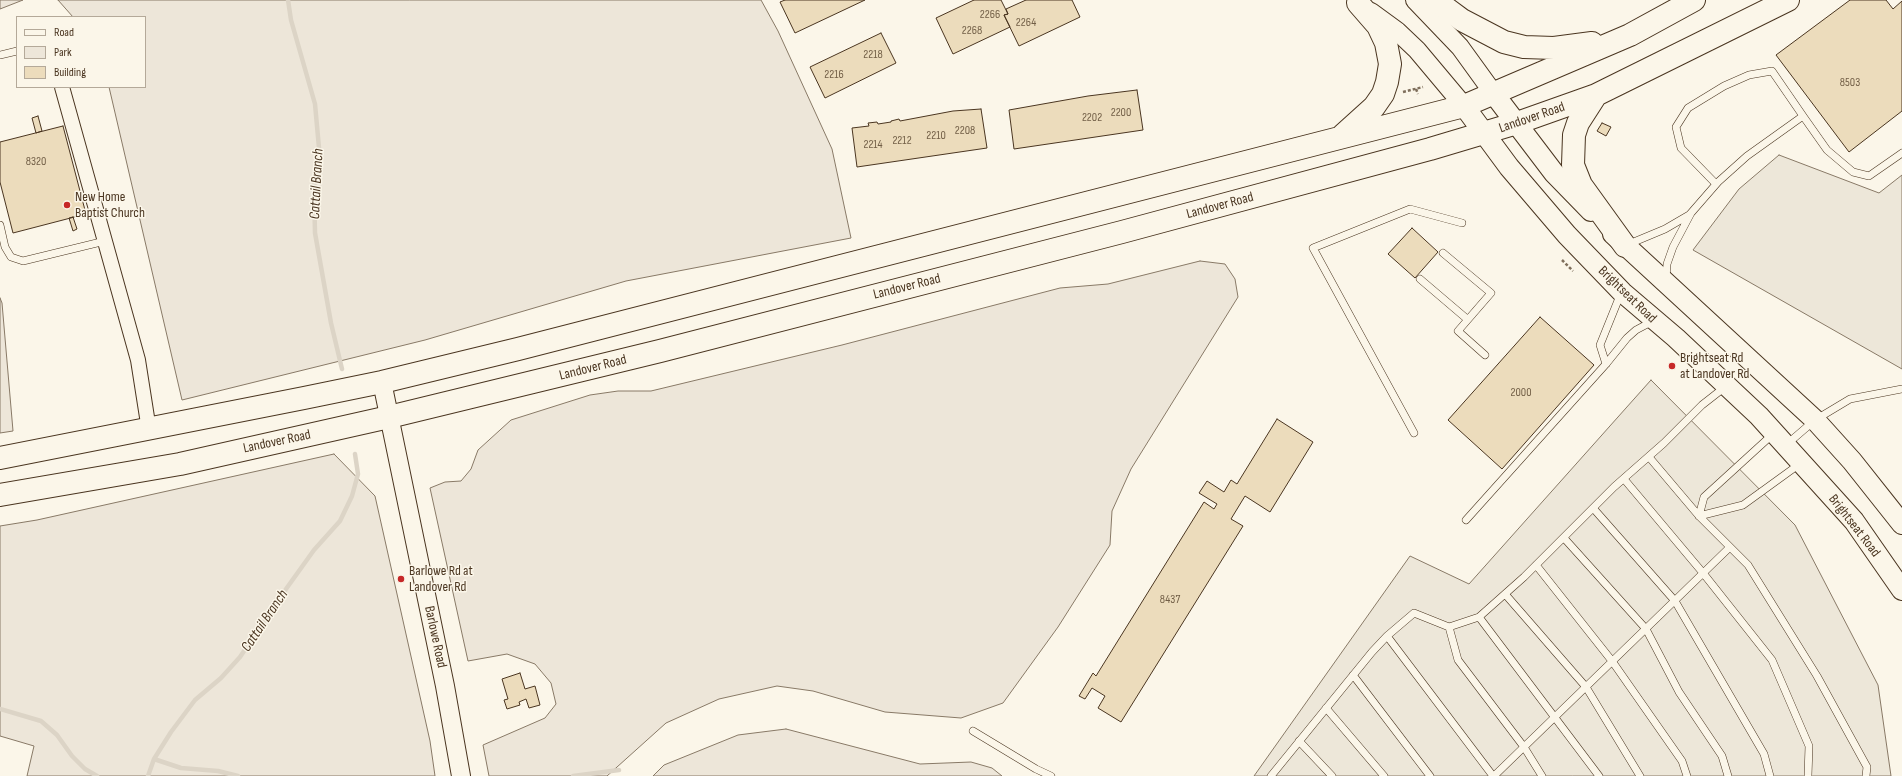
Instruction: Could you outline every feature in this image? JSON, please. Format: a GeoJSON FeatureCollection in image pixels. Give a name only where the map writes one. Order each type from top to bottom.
{"type":"FeatureCollection","features":[{"type":"Feature","properties":{"kind":"main road"},"geometry":{"type":"LineString","coordinates":[[1435,0],[1462,20],[1486,34],[1504,42],[1524,47],[1554,48],[1587,44],[1630,34]]}},
{"type":"Feature","properties":{"kind":"main road"},"geometry":{"type":"LineString","coordinates":[[0,458],[149,430],[382,382],[518,349],[1464,106],[1630,34],[1694,0]]}},
{"type":"Feature","properties":{"kind":"main road","name":"Landover Road"},"geometry":{"type":"LineString","coordinates":[[0,495],[180,464],[389,417],[660,351],[1096,238],[1484,134],[1596,95],[1788,0]]}},
{"type":"Feature","properties":{"kind":"main road"},"geometry":{"type":"LineString","coordinates":[[1341,138],[1374,107],[1383,94],[1390,64],[1386,43],[1378,26],[1356,1]]}},
{"type":"Feature","properties":{"kind":"main road"},"geometry":{"type":"LineString","coordinates":[[1494,94],[1554,173],[1625,246],[1815,420],[1852,461],[1902,524]]}},
{"type":"Feature","properties":{"kind":"main road"},"geometry":{"type":"LineString","coordinates":[[1596,95],[1578,123],[1574,135],[1573,165],[1581,185],[1625,246]]}},
{"type":"Feature","properties":{"kind":"main road","name":"Brightseat Road"},"geometry":{"type":"LineString","coordinates":[[1464,106],[1509,167],[1555,223],[1622,292],[1654,321],[1676,338],[1780,439],[1854,522],[1902,590]]}},
{"type":"Feature","properties":{"kind":"street"},"geometry":{"type":"LineString","coordinates":[[1415,0],[1460,47],[1494,94]]}},
{"type":"Feature","properties":{"kind":"street","name":"Brightseat Road"},"geometry":{"type":"LineString","coordinates":[[1356,1],[1397,31],[1417,50],[1464,106]]}},
{"type":"Feature","properties":{"kind":"street"},"geometry":{"type":"LineString","coordinates":[[62,88],[138,360],[149,430]]}},
{"type":"Feature","properties":{"kind":"street","name":"Barlowe Road"},"geometry":{"type":"LineString","coordinates":[[382,382],[444,679],[461,776]]}},
{"type":"Feature","properties":{"kind":"lane"},"geometry":{"type":"LineString","coordinates":[[0,55],[16,51]]}},
{"type":"Feature","properties":{"kind":"lane"},"geometry":{"type":"LineString","coordinates":[[1716,184],[1681,148],[1676,127],[1688,108],[1724,86],[1749,75],[1772,71],[1827,150],[1853,172],[1869,176],[1902,153]]}},
{"type":"Feature","properties":{"kind":"lane"},"geometry":{"type":"LineString","coordinates":[[1665,283],[1667,264],[1673,246],[1691,214],[1716,184],[1747,156],[1803,116]]}},
{"type":"Feature","properties":{"kind":"lane"},"geometry":{"type":"LineString","coordinates":[[1414,433],[1313,248],[1410,209],[1462,222]]}},
{"type":"Feature","properties":{"kind":"lane"},"geometry":{"type":"LineString","coordinates":[[1625,246],[1665,230],[1691,214]]}},
{"type":"Feature","properties":{"kind":"lane"},"geometry":{"type":"LineString","coordinates":[[0,225],[5,247],[11,257],[23,261],[105,241]]}},
{"type":"Feature","properties":{"kind":"lane"},"geometry":{"type":"LineString","coordinates":[[1443,253],[1491,293],[1458,330],[1485,355]]}},
{"type":"Feature","properties":{"kind":"lane"},"geometry":{"type":"LineString","coordinates":[[1420,279],[1467,319]]}},
{"type":"Feature","properties":{"kind":"lane"},"geometry":{"type":"LineString","coordinates":[[1606,364],[1600,344],[1622,292]]}},
{"type":"Feature","properties":{"kind":"lane"},"geometry":{"type":"LineString","coordinates":[[1466,520],[1631,335],[1654,321]]}},
{"type":"Feature","properties":{"kind":"lane"},"geometry":{"type":"LineString","coordinates":[[1274,775],[1299,741],[1387,636],[1414,613],[1449,627],[1479,617],[1536,565],[1593,508],[1649,457],[1702,405],[1726,386]]}},
{"type":"Feature","properties":{"kind":"lane"},"geometry":{"type":"LineString","coordinates":[[1699,516],[1704,497],[1780,439],[1850,399],[1902,389]]}},
{"type":"Feature","properties":{"kind":"lane"},"geometry":{"type":"LineString","coordinates":[[1649,457],[1699,516],[1748,565],[1817,676],[1867,767],[1866,776]]}},
{"type":"Feature","properties":{"kind":"lane"},"geometry":{"type":"LineString","coordinates":[[1699,516],[1743,505],[1801,463]]}},
{"type":"Feature","properties":{"kind":"lane"},"geometry":{"type":"LineString","coordinates":[[1624,479],[1703,573],[1772,660],[1809,746],[1808,776]]}},
{"type":"Feature","properties":{"kind":"lane"},"geometry":{"type":"LineString","coordinates":[[1593,508],[1675,601],[1764,754],[1770,776]]}},
{"type":"Feature","properties":{"kind":"lane"},"geometry":{"type":"LineString","coordinates":[[1564,538],[1646,629],[1679,692],[1722,756],[1728,776]]}},
{"type":"Feature","properties":{"kind":"lane"},"geometry":{"type":"LineString","coordinates":[[1387,636],[1494,776],[1730,547]]}},
{"type":"Feature","properties":{"kind":"lane"},"geometry":{"type":"LineString","coordinates":[[1536,565],[1612,661],[1682,761],[1687,776]]}},
{"type":"Feature","properties":{"kind":"lane"},"geometry":{"type":"LineString","coordinates":[[1504,594],[1586,687],[1640,776]]}},
{"type":"Feature","properties":{"kind":"lane"},"geometry":{"type":"LineString","coordinates":[[1479,617],[1599,776]]}},
{"type":"Feature","properties":{"kind":"lane"},"geometry":{"type":"LineString","coordinates":[[1449,627],[1458,660],[1524,747],[1542,776]]}},
{"type":"Feature","properties":{"kind":"lane"},"geometry":{"type":"LineString","coordinates":[[1353,675],[1430,776]]}},
{"type":"Feature","properties":{"kind":"lane"},"geometry":{"type":"LineString","coordinates":[[1326,708],[1384,776]]}},
{"type":"Feature","properties":{"kind":"lane"},"geometry":{"type":"LineString","coordinates":[[974,731],[1036,769],[1051,776]]}},
{"type":"Feature","properties":{"kind":"lane"},"geometry":{"type":"LineString","coordinates":[[1299,741],[1332,776]]}},
{"type":"Feature","properties":{"kind":"path"},"geometry":{"type":"LineString","coordinates":[[1416,89],[1418,94]]}},
{"type":"Feature","properties":{"kind":"path"},"geometry":{"type":"LineString","coordinates":[[1562,260],[1573,271]]}},
{"type":"Feature","properties":{"kind":"green space"},"geometry":{"type":"Polygon","coordinates":[[[0,0],[23,0],[0,9],[0,0]]]}},
{"type":"Feature","properties":{"kind":"green space"},"geometry":{"type":"Polygon","coordinates":[[[58,0],[761,0],[778,31],[832,149],[851,238],[626,281],[425,340],[182,400],[109,88],[146,88],[146,16],[72,16],[58,0]]]}},
{"type":"Feature","properties":{"kind":"green space"},"geometry":{"type":"Polygon","coordinates":[[[1200,261],[1225,264],[1235,279],[1238,297],[1131,469],[1112,511],[1110,545],[1058,627],[1003,703],[961,718],[885,712],[813,691],[777,686],[719,699],[666,723],[607,776],[489,776],[483,745],[545,718],[556,704],[551,683],[535,664],[507,654],[468,661],[430,488],[445,482],[461,481],[471,469],[478,450],[511,420],[590,395],[618,391],[651,391],[842,345],[1060,288],[1108,284],[1200,261]]]}},
{"type":"Feature","properties":{"kind":"green space"},"geometry":{"type":"Polygon","coordinates":[[[0,298],[2,303],[13,431],[0,433],[0,298]]]}},
{"type":"Feature","properties":{"kind":"green space"},"geometry":{"type":"Polygon","coordinates":[[[334,454],[375,496],[430,741],[435,776],[27,776],[34,746],[0,736],[0,526],[37,520],[334,454]]]}},
{"type":"Feature","properties":{"kind":"green space"},"geometry":{"type":"Polygon","coordinates":[[[786,729],[920,764],[971,762],[992,768],[1002,776],[653,776],[664,765],[738,735],[786,729]]]}},
{"type":"Feature","properties":{"kind":"shaded area"},"geometry":{"type":"Polygon","coordinates":[[[1779,155],[1879,193],[1902,175],[1902,369],[1693,250],[1739,189],[1779,155]]]}},
{"type":"Feature","properties":{"kind":"shaded area"},"geometry":{"type":"Polygon","coordinates":[[[1651,380],[1795,525],[1878,685],[1891,776],[1254,776],[1410,556],[1469,584],[1651,380]]]}},
{"type":"Feature","properties":{"kind":"building"},"geometry":{"type":"Polygon","coordinates":[[[785,0],[865,0],[795,33],[780,2],[785,0]]]}},
{"type":"Feature","properties":{"kind":"building"},"geometry":{"type":"Polygon","coordinates":[[[974,0],[1001,0],[1008,14],[1004,15],[1010,27],[953,54],[936,18],[974,0]]]}},
{"type":"Feature","properties":{"kind":"building"},"geometry":{"type":"Polygon","coordinates":[[[1026,0],[1072,0],[1080,17],[1019,46],[1004,15],[1008,14],[1006,9],[1026,0]]]}},
{"type":"Feature","properties":{"kind":"building"},"geometry":{"type":"Polygon","coordinates":[[[1850,0],[1886,0],[1893,9],[1902,1],[1902,111],[1849,152],[1776,55],[1850,0]]]}},
{"type":"Feature","properties":{"kind":"building"},"geometry":{"type":"Polygon","coordinates":[[[881,33],[896,63],[825,98],[810,67],[881,33]]]}},
{"type":"Feature","properties":{"kind":"building"},"geometry":{"type":"Polygon","coordinates":[[[1137,90],[1143,130],[1014,149],[1009,110],[1088,96],[1137,90]]]}},
{"type":"Feature","properties":{"kind":"building"},"geometry":{"type":"Polygon","coordinates":[[[981,109],[987,148],[857,167],[852,128],[869,126],[868,123],[877,122],[878,124],[899,119],[900,121],[953,111],[981,109]]]}},
{"type":"Feature","properties":{"kind":"building"},"geometry":{"type":"Polygon","coordinates":[[[38,116],[42,131],[36,133],[32,118],[38,116]]]}},
{"type":"Feature","properties":{"kind":"building"},"geometry":{"type":"Polygon","coordinates":[[[1602,123],[1611,127],[1606,136],[1597,131],[1602,123]]]}},
{"type":"Feature","properties":{"kind":"building"},"geometry":{"type":"Polygon","coordinates":[[[63,126],[86,214],[13,233],[0,182],[0,142],[63,126]]]}},
{"type":"Feature","properties":{"kind":"building"},"geometry":{"type":"Polygon","coordinates":[[[73,217],[77,229],[73,231],[69,218],[73,217]]]}},
{"type":"Feature","properties":{"kind":"building"},"geometry":{"type":"Polygon","coordinates":[[[1412,228],[1438,252],[1415,278],[1388,254],[1412,228]]]}},
{"type":"Feature","properties":{"kind":"building"},"geometry":{"type":"Polygon","coordinates":[[[1540,317],[1594,365],[1502,469],[1448,420],[1540,317]]]}},
{"type":"Feature","properties":{"kind":"building"},"geometry":{"type":"Polygon","coordinates":[[[1277,419],[1313,442],[1270,512],[1245,496],[1231,519],[1243,526],[1121,722],[1098,708],[1105,696],[1092,688],[1085,699],[1079,696],[1093,673],[1096,676],[1204,502],[1214,509],[1217,504],[1199,493],[1207,481],[1224,492],[1231,480],[1237,484],[1277,419]]]}},
{"type":"Feature","properties":{"kind":"building"},"geometry":{"type":"Polygon","coordinates":[[[520,673],[525,689],[535,686],[540,705],[529,708],[526,699],[519,702],[520,705],[507,709],[504,700],[508,699],[502,679],[520,673]]]}},
{"type":"Feature","properties":{"kind":"waterway","name":"Cattail Branch"},"geometry":{"type":"LineString","coordinates":[[288,0],[291,20],[315,104],[319,148],[314,188],[315,233],[331,323],[342,369]]}},
{"type":"Feature","properties":{"kind":"waterway","name":"Cattail Branch"},"geometry":{"type":"LineString","coordinates":[[148,776],[154,759],[171,732],[195,700],[221,678],[240,657],[314,550],[340,521],[352,496],[358,474],[355,454]]}},
{"type":"Feature","properties":{"kind":"waterway"},"geometry":{"type":"LineString","coordinates":[[0,709],[41,721],[57,735],[72,756],[85,769],[97,776]]}},
{"type":"Feature","properties":{"kind":"waterway"},"geometry":{"type":"LineString","coordinates":[[154,759],[181,768],[218,771],[238,776]]}},
{"type":"Feature","properties":{"kind":"waterway"},"geometry":{"type":"LineString","coordinates":[[573,776],[619,770]]}},
{"type":"Feature","properties":{"kind":"place","name":"New Home Baptist Church"},"geometry":{"type":"Point","coordinates":[67,205]}},
{"type":"Feature","properties":{"kind":"place","name":"Brightseat Rd at Landover Rd"},"geometry":{"type":"Point","coordinates":[1672,366]}},
{"type":"Feature","properties":{"kind":"place","name":"Barlowe Rd at Landover Rd"},"geometry":{"type":"Point","coordinates":[401,579]}}]}
